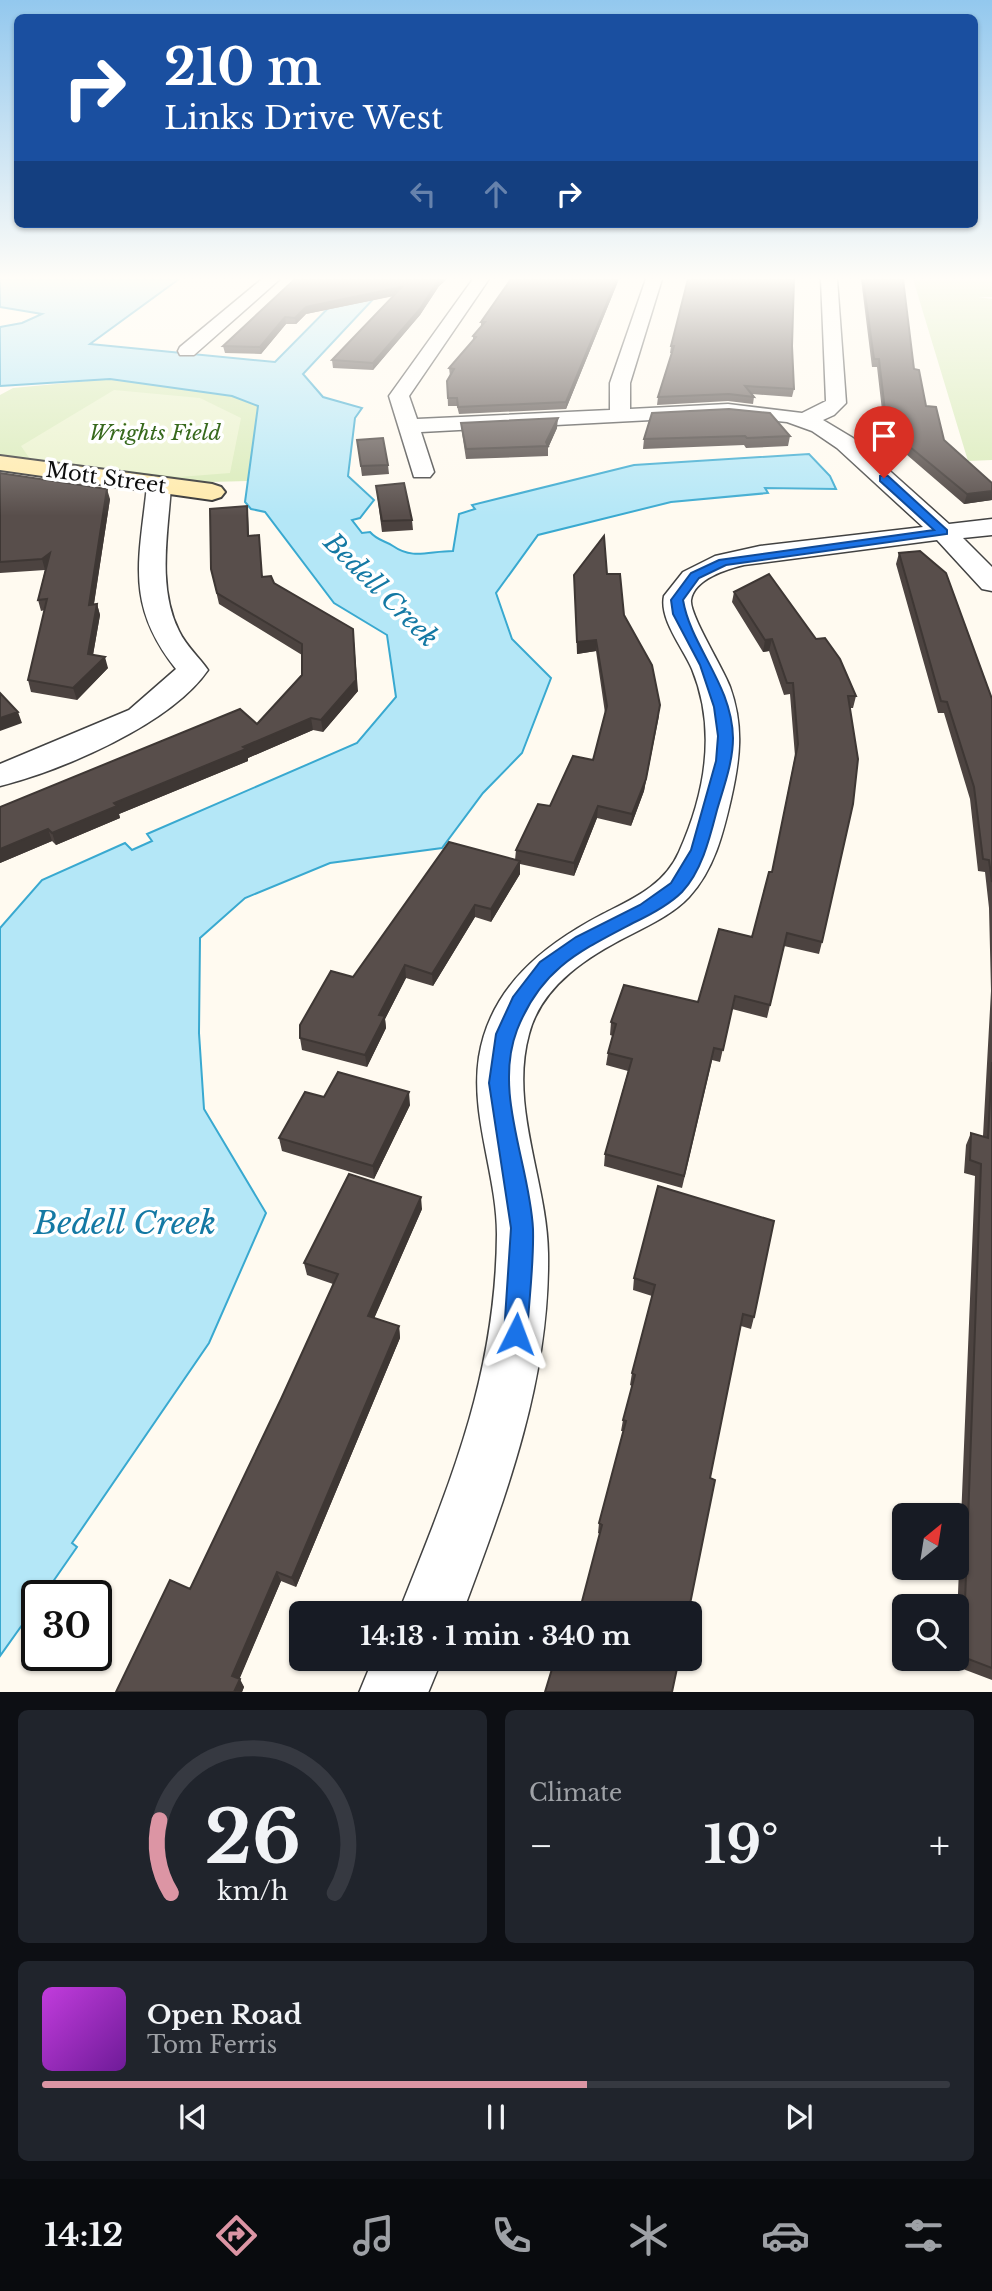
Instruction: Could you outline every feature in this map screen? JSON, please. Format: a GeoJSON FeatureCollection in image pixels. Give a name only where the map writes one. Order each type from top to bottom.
{"type":"FeatureCollection","features":[{"type":"Feature","properties":{"kind":"street"},"geometry":{"type":"LineString","coordinates":[[422,472],[399,396],[426,358]]}},
{"type":"Feature","properties":{"kind":"street"},"geometry":{"type":"LineString","coordinates":[[620,415],[620,383],[628,358]]}},
{"type":"Feature","properties":{"kind":"street"},"geometry":{"type":"LineString","coordinates":[[803,420],[827,411],[836,400],[834,358]]}},
{"type":"Feature","properties":{"kind":"street"},"geometry":{"type":"LineString","coordinates":[[409,426],[747,410],[803,420],[820,426],[845,443],[943,532],[992,583]]}},
{"type":"Feature","properties":{"kind":"street","name":"Mott Street"},"geometry":{"type":"LineString","coordinates":[[0,463],[212,492]]}},
{"type":"Feature","properties":{"kind":"street"},"geometry":{"type":"LineString","coordinates":[[0,775],[74,747],[140,717],[193,670],[164,631],[157,609],[153,579],[159,486]]}},
{"type":"Feature","properties":{"kind":"street"},"geometry":{"type":"LineString","coordinates":[[435,1601],[490,1456],[514,1361],[522,1228],[499,1083],[506,1034],[520,1002],[546,966],[582,942],[646,909],[677,887],[699,850],[724,761],[726,736],[721,707],[706,665],[679,614],[677,600],[695,576],[723,562],[992,527]]}},
{"type":"Feature","properties":{"kind":"street"},"geometry":{"type":"LineString","coordinates":[[392,1692],[403,1671]]}},
{"type":"Feature","properties":{"kind":"green space"},"geometry":{"type":"Polygon","coordinates":[[[937,358],[992,358],[992,460],[968,461],[937,358]]]}},
{"type":"Feature","properties":{"kind":"green space","name":"Wrights Field"},"geometry":{"type":"Polygon","coordinates":[[[110,379],[232,396],[258,406],[248,481],[172,483],[0,459],[0,395],[13,388],[110,379]]]}},
{"type":"Feature","properties":{"kind":"green space","name":"Wrights Field"},"geometry":{"type":"Polygon","coordinates":[[[114,390],[200,398],[241,418],[230,473],[179,477],[30,459],[21,446],[114,390]]]}},
{"type":"Feature","properties":{"kind":"water","name":"Bedell Creek"},"geometry":{"type":"Polygon","coordinates":[[[0,358],[233,358],[275,362],[279,358],[318,358],[303,374],[323,397],[362,408],[355,418],[348,476],[374,500],[360,518],[352,520],[362,533],[370,532],[378,539],[407,553],[453,551],[459,514],[475,509],[472,505],[634,465],[809,454],[830,476],[836,489],[765,488],[768,493],[671,502],[538,535],[496,593],[512,639],[551,678],[522,753],[483,793],[442,848],[330,863],[245,898],[200,938],[199,1033],[204,1109],[266,1213],[209,1343],[72,1543],[77,1547],[54,1580],[21,1580],[21,1626],[0,1656],[0,928],[42,880],[125,843],[132,850],[152,841],[147,834],[357,743],[396,697],[387,635],[334,603],[265,512],[251,509],[245,502],[258,406],[232,396],[110,379],[0,386],[0,358]]]}},
{"type":"Feature","properties":{"kind":"building"},"geometry":{"type":"Polygon","coordinates":[[[334,358],[377,358],[373,363],[332,360],[334,358]]]}},
{"type":"Feature","properties":{"kind":"building"},"geometry":{"type":"Polygon","coordinates":[[[458,358],[584,358],[566,402],[458,407],[457,398],[448,398],[447,381],[454,369],[449,368],[458,358]]]}},
{"type":"Feature","properties":{"kind":"building"},"geometry":{"type":"Polygon","coordinates":[[[670,358],[793,358],[794,389],[745,386],[754,397],[729,394],[658,397],[670,358]]]}},
{"type":"Feature","properties":{"kind":"building"},"geometry":{"type":"Polygon","coordinates":[[[913,358],[914,369],[919,370],[926,406],[936,407],[944,440],[992,483],[992,491],[967,494],[887,428],[879,359],[874,359],[913,358]]]}},
{"type":"Feature","properties":{"kind":"building"},"geometry":{"type":"Polygon","coordinates":[[[729,409],[770,413],[790,436],[644,439],[652,413],[729,409]]]}},
{"type":"Feature","properties":{"kind":"building"},"geometry":{"type":"Polygon","coordinates":[[[558,418],[546,442],[548,446],[466,449],[461,423],[558,418]]]}},
{"type":"Feature","properties":{"kind":"building"},"geometry":{"type":"Polygon","coordinates":[[[383,438],[388,465],[361,466],[357,440],[383,438]]]}},
{"type":"Feature","properties":{"kind":"building"},"geometry":{"type":"Polygon","coordinates":[[[0,473],[107,489],[89,605],[97,604],[88,654],[105,657],[73,688],[28,680],[47,599],[38,600],[50,553],[42,559],[0,562],[0,473]]]}},
{"type":"Feature","properties":{"kind":"building"},"geometry":{"type":"Polygon","coordinates":[[[404,483],[412,520],[382,521],[376,486],[404,483]]]}},
{"type":"Feature","properties":{"kind":"building"},"geometry":{"type":"Polygon","coordinates":[[[247,506],[248,536],[259,535],[262,577],[271,576],[274,583],[353,629],[356,680],[321,720],[311,718],[243,747],[246,749],[114,803],[117,806],[52,833],[48,829],[0,849],[0,807],[240,709],[257,724],[302,675],[302,644],[217,593],[211,569],[210,509],[247,506]]]}},
{"type":"Feature","properties":{"kind":"building"},"geometry":{"type":"Polygon","coordinates":[[[604,536],[607,574],[620,574],[624,615],[652,665],[660,705],[646,779],[632,814],[598,806],[574,863],[516,850],[538,804],[550,806],[573,756],[593,760],[607,706],[596,640],[577,642],[574,575],[604,536]]]}},
{"type":"Feature","properties":{"kind":"building"},"geometry":{"type":"Polygon","coordinates":[[[920,551],[946,573],[992,699],[992,882],[989,860],[983,859],[974,787],[947,702],[941,701],[899,553],[920,551]]]}},
{"type":"Feature","properties":{"kind":"building"},"geometry":{"type":"Polygon","coordinates":[[[769,574],[816,639],[825,638],[840,659],[856,696],[848,696],[858,759],[853,804],[822,942],[787,933],[770,1005],[735,996],[723,1050],[714,1048],[684,1176],[605,1154],[632,1059],[608,1053],[616,1024],[611,1022],[624,985],[698,1002],[719,929],[752,937],[769,872],[772,872],[798,744],[793,683],[787,683],[772,639],[765,640],[734,592],[769,574]]]}},
{"type":"Feature","properties":{"kind":"building"},"geometry":{"type":"Polygon","coordinates":[[[0,693],[18,712],[0,718],[0,693]]]}},
{"type":"Feature","properties":{"kind":"building"},"geometry":{"type":"Polygon","coordinates":[[[449,842],[520,861],[491,909],[475,905],[432,974],[405,965],[379,1015],[385,1016],[365,1055],[300,1038],[300,1025],[331,971],[353,977],[449,842]]]}},
{"type":"Feature","properties":{"kind":"building"},"geometry":{"type":"Polygon","coordinates":[[[992,1062],[992,1668],[969,1659],[969,1594],[965,1594],[966,1580],[970,1580],[969,1503],[981,1164],[970,1160],[971,1133],[988,1138],[992,1062]]]}},
{"type":"Feature","properties":{"kind":"building"},"geometry":{"type":"Polygon","coordinates":[[[338,1072],[409,1092],[373,1166],[279,1138],[305,1092],[324,1097],[338,1072]]]}},
{"type":"Feature","properties":{"kind":"building"},"geometry":{"type":"Polygon","coordinates":[[[349,1174],[421,1197],[368,1316],[399,1326],[292,1578],[277,1572],[232,1676],[240,1679],[234,1692],[116,1692],[170,1580],[190,1589],[338,1274],[304,1263],[349,1174]]]}},
{"type":"Feature","properties":{"kind":"building"},"geometry":{"type":"Polygon","coordinates":[[[658,1186],[774,1221],[754,1317],[743,1314],[710,1478],[715,1480],[691,1601],[582,1601],[626,1421],[623,1420],[635,1375],[632,1373],[655,1285],[634,1278],[658,1186]]]}},
{"type":"Feature","properties":{"kind":"building"},"geometry":{"type":"Polygon","coordinates":[[[551,1671],[676,1671],[672,1692],[545,1692],[551,1671]]]}},
{"type":"Feature","properties":{"kind":"route"},"geometry":{"type":"LineString","coordinates":[[516,1334],[522,1228],[499,1083],[506,1034],[520,1002],[546,966],[582,942],[646,909],[677,887],[699,850],[724,761],[726,736],[721,707],[706,665],[679,614],[677,600],[681,591],[695,576],[723,562],[943,532],[884,478]]}}]}
